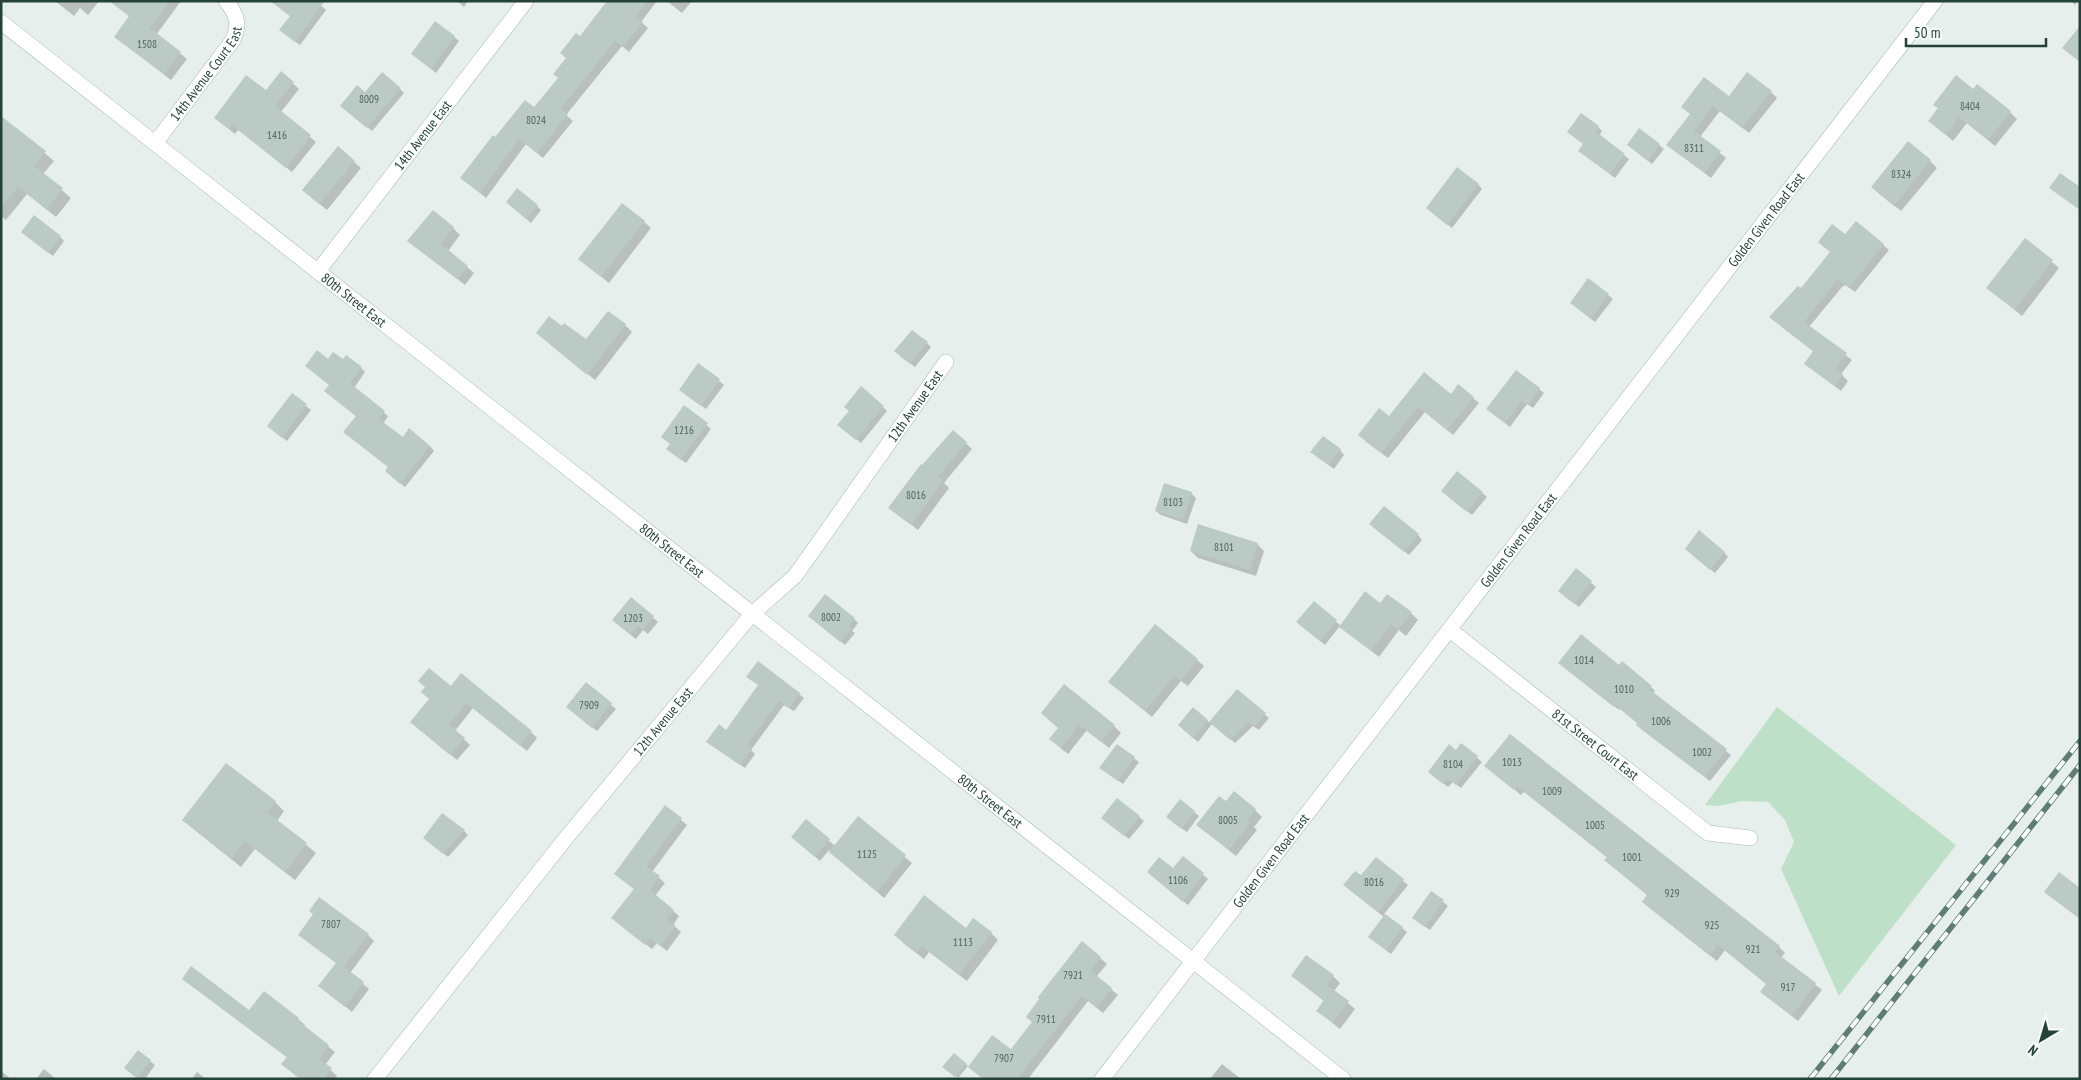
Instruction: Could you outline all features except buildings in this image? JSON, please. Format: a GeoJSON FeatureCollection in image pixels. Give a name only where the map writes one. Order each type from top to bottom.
{"type":"FeatureCollection","features":[{"type":"Feature","properties":{"kind":"street","name":"14th Avenue Court East"},"geometry":{"type":"LineString","coordinates":[[156,142],[238,31],[237,18],[226,1]]}},
{"type":"Feature","properties":{"kind":"street","name":"14th Avenue East"},"geometry":{"type":"LineString","coordinates":[[319,270],[526,1]]}},
{"type":"Feature","properties":{"kind":"street","name":"Golden Given Road East"},"geometry":{"type":"LineString","coordinates":[[1102,1079],[1935,1]]}},
{"type":"Feature","properties":{"kind":"street","name":"80th Street East"},"geometry":{"type":"LineString","coordinates":[[1,22],[319,270],[752,614],[1343,1079]]}},
{"type":"Feature","properties":{"kind":"street","name":"12th Avenue East"},"geometry":{"type":"LineString","coordinates":[[375,1079],[566,838],[752,614],[795,576],[946,362]]}},
{"type":"Feature","properties":{"kind":"street","name":"81st Street Court East"},"geometry":{"type":"LineString","coordinates":[[1450,630],[1708,833],[1750,838]]}},
{"type":"Feature","properties":{"kind":"green space"},"geometry":{"type":"Polygon","coordinates":[[[1777,707],[1956,845],[1839,996],[1781,869],[1794,842],[1785,820],[1768,802],[1742,801],[1718,806],[1705,805],[1777,707]]]}},
{"type":"Feature","properties":{"kind":"railway"},"geometry":{"type":"LineString","coordinates":[[1810,1079],[2080,741]]}},
{"type":"Feature","properties":{"kind":"railway"},"geometry":{"type":"LineString","coordinates":[[1831,1079],[2080,765]]}}]}
